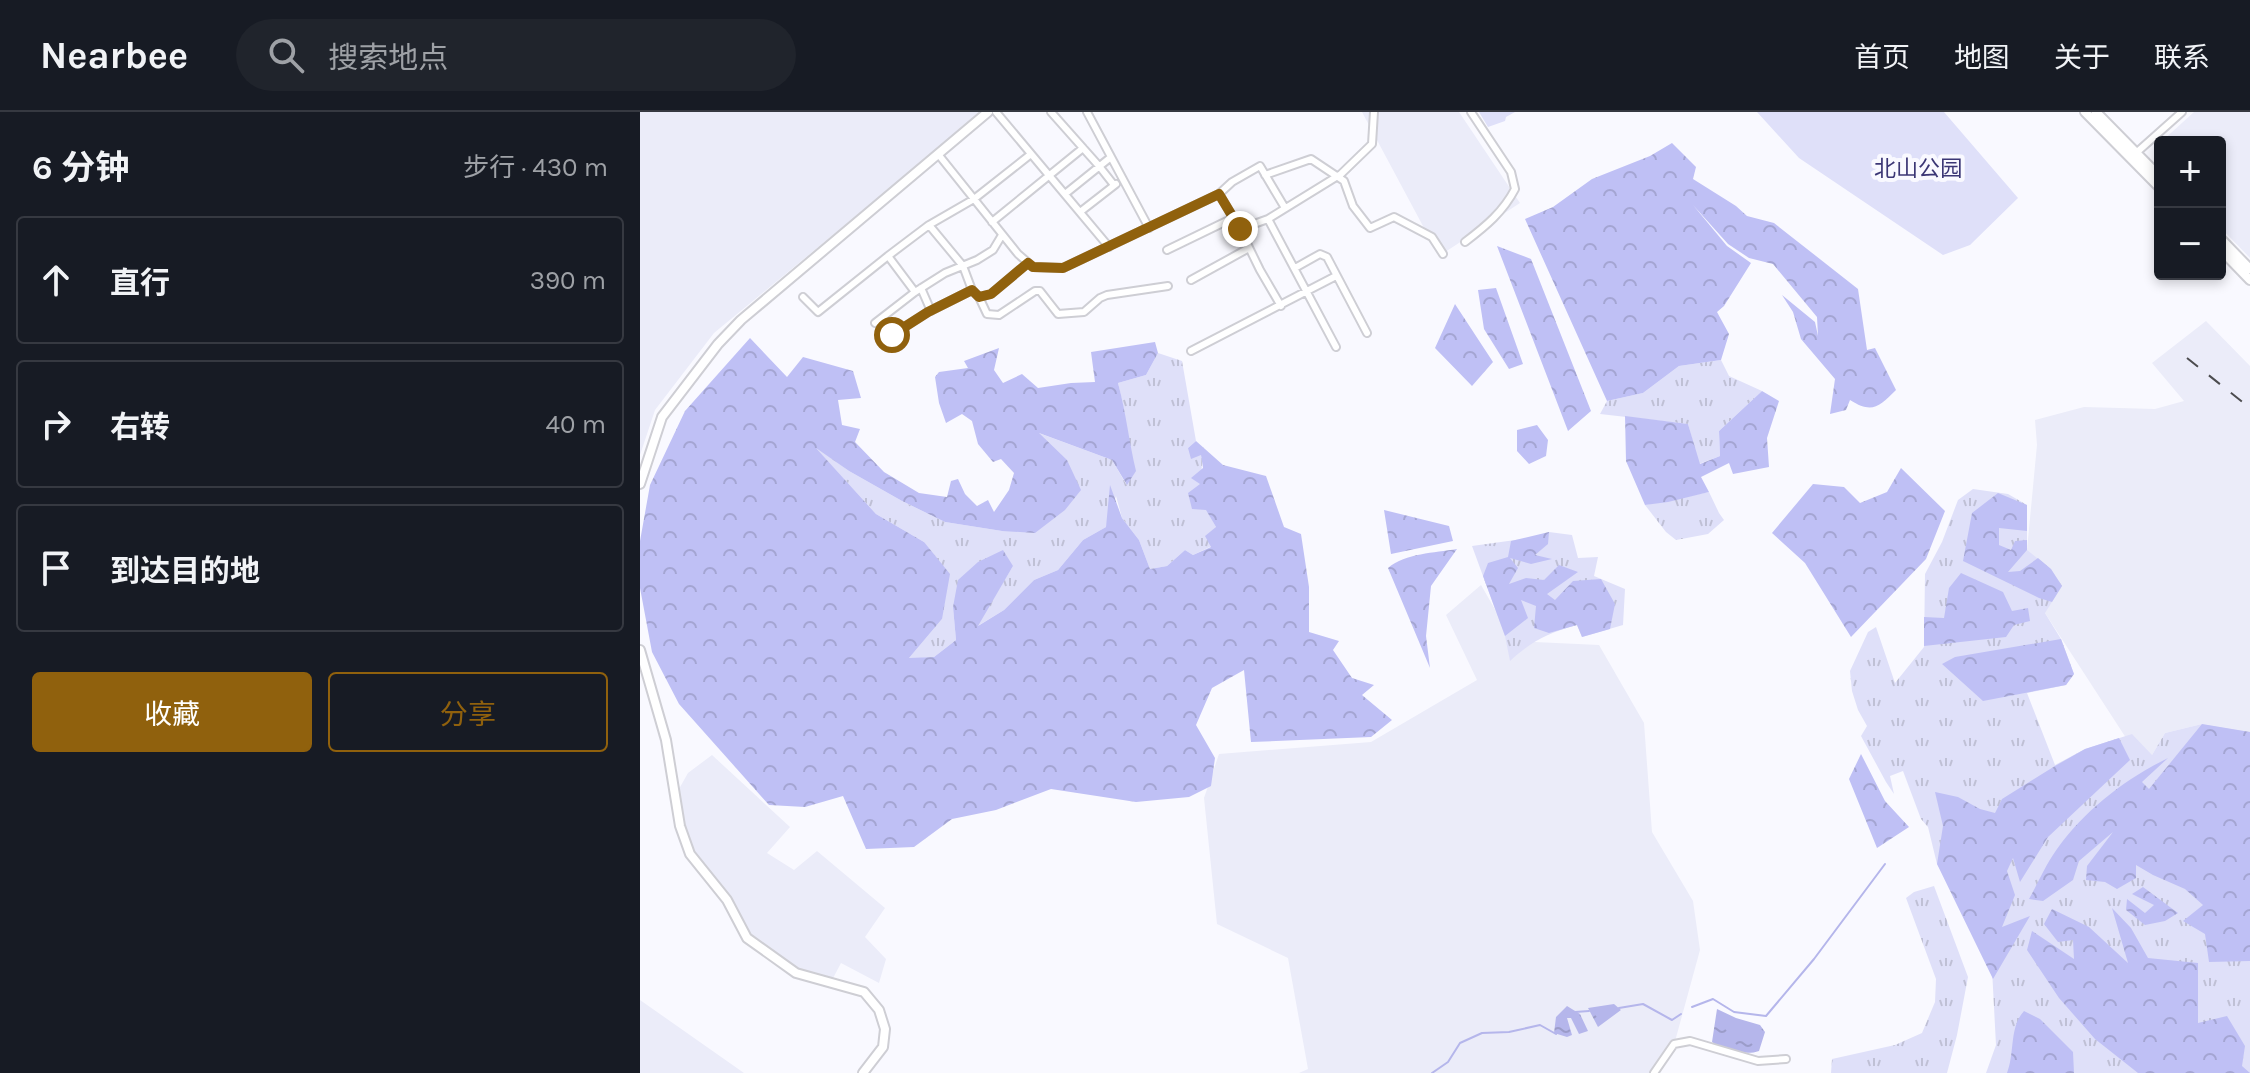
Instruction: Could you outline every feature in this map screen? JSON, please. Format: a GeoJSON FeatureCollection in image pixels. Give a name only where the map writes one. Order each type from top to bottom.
{"type":"FeatureCollection","features":[{"type":"Feature","properties":{"kind":"street"},"geometry":{"type":"LineString","coordinates":[[640,484],[662,417],[718,344],[741,320],[988,112]]}},
{"type":"Feature","properties":{"kind":"street"},"geometry":{"type":"LineString","coordinates":[[996,112],[1109,247]]}},
{"type":"Feature","properties":{"kind":"street"},"geometry":{"type":"LineString","coordinates":[[1051,112],[1114,185]]}},
{"type":"Feature","properties":{"kind":"street"},"geometry":{"type":"LineString","coordinates":[[1087,112],[1149,228]]}},
{"type":"Feature","properties":{"kind":"street"},"geometry":{"type":"LineString","coordinates":[[1240,229],[1268,219],[1337,176],[1372,144],[1374,112]]}},
{"type":"Feature","properties":{"kind":"street"},"geometry":{"type":"LineString","coordinates":[[1465,242],[1507,205],[1515,189],[1511,172],[1471,112]]}},
{"type":"Feature","properties":{"kind":"street"},"geometry":{"type":"LineString","coordinates":[[2085,112],[2154,182]]}},
{"type":"Feature","properties":{"kind":"street"},"geometry":{"type":"LineString","coordinates":[[2096,112],[2154,171]]}},
{"type":"Feature","properties":{"kind":"street"},"geometry":{"type":"LineString","coordinates":[[2136,153],[2182,112]]}},
{"type":"Feature","properties":{"kind":"street"},"geometry":{"type":"LineString","coordinates":[[992,222],[1083,148]]}},
{"type":"Feature","properties":{"kind":"street"},"geometry":{"type":"LineString","coordinates":[[938,154],[1002,235],[1033,267],[1063,268],[1219,194],[1232,182],[1260,166],[1285,208]]}},
{"type":"Feature","properties":{"kind":"street"},"geometry":{"type":"LineString","coordinates":[[803,297],[818,312],[929,225],[974,199],[1031,154]]}},
{"type":"Feature","properties":{"kind":"street"},"geometry":{"type":"LineString","coordinates":[[1065,194],[1111,157]]}},
{"type":"Feature","properties":{"kind":"street"},"geometry":{"type":"LineString","coordinates":[[1265,175],[1311,159],[1344,181],[1353,206],[1370,228],[1394,217],[1432,237],[1443,254]]}},
{"type":"Feature","properties":{"kind":"street"},"geometry":{"type":"LineString","coordinates":[[1080,212],[1122,179]]}},
{"type":"Feature","properties":{"kind":"street"},"geometry":{"type":"LineString","coordinates":[[1219,194],[1281,306]]}},
{"type":"Feature","properties":{"kind":"street"},"geometry":{"type":"LineString","coordinates":[[1167,250],[1233,218]]}},
{"type":"Feature","properties":{"kind":"street"},"geometry":{"type":"LineString","coordinates":[[1268,219],[1336,347]]}},
{"type":"Feature","properties":{"kind":"street"},"geometry":{"type":"LineString","coordinates":[[929,225],[963,266],[972,290],[987,314],[999,315],[1035,291],[1040,291],[1058,314],[1084,312],[1107,295],[1168,286]]}},
{"type":"Feature","properties":{"kind":"street"},"geometry":{"type":"LineString","coordinates":[[875,323],[945,273],[993,250],[1002,235]]}},
{"type":"Feature","properties":{"kind":"street"},"geometry":{"type":"LineString","coordinates":[[2226,244],[2250,269]]}},
{"type":"Feature","properties":{"kind":"street"},"geometry":{"type":"LineString","coordinates":[[1191,280],[1249,248]]}},
{"type":"Feature","properties":{"kind":"street"},"geometry":{"type":"LineString","coordinates":[[1295,268],[1320,254],[1327,257],[1367,333]]}},
{"type":"Feature","properties":{"kind":"street"},"geometry":{"type":"LineString","coordinates":[[2226,255],[2250,280]]}},
{"type":"Feature","properties":{"kind":"street"},"geometry":{"type":"LineString","coordinates":[[888,256],[918,290],[931,311]]}},
{"type":"Feature","properties":{"kind":"street"},"geometry":{"type":"LineString","coordinates":[[979,297],[991,294],[1028,263]]}},
{"type":"Feature","properties":{"kind":"street"},"geometry":{"type":"LineString","coordinates":[[1191,351],[1336,276]]}},
{"type":"Feature","properties":{"kind":"street"},"geometry":{"type":"LineString","coordinates":[[892,335],[972,290]]}},
{"type":"Feature","properties":{"kind":"street"},"geometry":{"type":"LineString","coordinates":[[640,650],[666,740],[680,826],[690,854],[727,900],[747,938],[796,973],[864,992],[879,1010],[885,1029],[883,1047],[863,1073]]}},
{"type":"Feature","properties":{"kind":"street"},"geometry":{"type":"LineString","coordinates":[[1654,1073],[1674,1044],[1690,1041],[1758,1061],[1786,1059]]}},
{"type":"Feature","properties":{"kind":"shaded area"},"geometry":{"type":"Polygon","coordinates":[[[640,112],[982,112],[714,333],[655,410],[640,455],[640,112]]]}},
{"type":"Feature","properties":{"kind":"shaded area"},"geometry":{"type":"Polygon","coordinates":[[[1362,112],[1459,112],[1520,203],[1439,256],[1362,112]]]}},
{"type":"Feature","properties":{"kind":"shaded area"},"geometry":{"type":"Polygon","coordinates":[[[2194,112],[2250,112],[2250,258],[2226,233],[2226,136],[2168,136],[2194,112]]]}},
{"type":"Feature","properties":{"kind":"shaded area"},"geometry":{"type":"Polygon","coordinates":[[[2206,321],[2250,366],[2250,732],[2202,724],[2165,733],[2152,755],[2139,758],[2045,613],[2027,550],[2037,445],[2035,420],[2084,407],[2155,409],[2184,401],[2152,363],[2206,321]]]}},
{"type":"Feature","properties":{"kind":"shaded area"},"geometry":{"type":"Polygon","coordinates":[[[1481,585],[1513,641],[1599,645],[1644,723],[1652,832],[1693,901],[1700,950],[1671,1056],[1658,1073],[1299,1073],[1308,1069],[1288,958],[1217,924],[1204,798],[1219,754],[1371,742],[1477,680],[1446,615],[1481,585]]]}},
{"type":"Feature","properties":{"kind":"shaded area"},"geometry":{"type":"Polygon","coordinates":[[[712,755],[790,827],[767,853],[794,870],[817,851],[885,908],[865,937],[886,959],[879,983],[841,963],[831,982],[789,968],[747,938],[727,900],[690,854],[675,796],[688,773],[712,755]]]}},
{"type":"Feature","properties":{"kind":"shaded area"},"geometry":{"type":"Polygon","coordinates":[[[640,1000],[744,1073],[640,1073],[640,1000]]]}},
{"type":"Feature","properties":{"kind":"green space"},"geometry":{"type":"Polygon","coordinates":[[[1479,112],[1515,112],[1505,121],[1488,127],[1479,112]]]}},
{"type":"Feature","properties":{"kind":"green space","name":"北山公园"},"geometry":{"type":"Polygon","coordinates":[[[1757,112],[1944,112],[2018,198],[1970,245],[1943,255],[1799,158],[1757,112]]]}},
{"type":"Feature","properties":{"kind":"green space"},"geometry":{"type":"Polygon","coordinates":[[[1672,143],[1696,167],[1693,179],[1747,216],[1774,223],[1858,289],[1867,350],[1875,348],[1896,390],[1885,401],[1875,407],[1864,407],[1850,400],[1846,410],[1830,414],[1835,379],[1801,339],[1793,312],[1782,295],[1815,322],[1818,336],[1817,317],[1773,264],[1749,258],[1728,244],[1693,205],[1727,246],[1751,263],[1717,312],[1729,334],[1721,360],[1679,366],[1643,393],[1607,401],[1525,219],[1553,207],[1592,179],[1650,156],[1672,143]]]}},
{"type":"Feature","properties":{"kind":"green space"},"geometry":{"type":"Polygon","coordinates":[[[1497,246],[1531,259],[1591,411],[1568,431],[1497,246]]]}},
{"type":"Feature","properties":{"kind":"green space"},"geometry":{"type":"Polygon","coordinates":[[[1496,288],[1523,364],[1509,369],[1484,329],[1478,290],[1496,288]]]}},
{"type":"Feature","properties":{"kind":"green space"},"geometry":{"type":"Polygon","coordinates":[[[1455,304],[1493,362],[1472,386],[1435,348],[1455,304]]]}},
{"type":"Feature","properties":{"kind":"green space"},"geometry":{"type":"Polygon","coordinates":[[[750,338],[787,377],[803,357],[853,371],[861,398],[838,400],[842,425],[860,429],[855,442],[884,472],[919,493],[947,497],[951,481],[958,479],[965,494],[977,506],[988,500],[994,512],[1009,490],[1014,473],[1001,459],[993,462],[978,444],[972,421],[962,414],[946,423],[935,377],[939,372],[968,368],[964,361],[999,348],[994,370],[1003,383],[1022,374],[1038,388],[1095,382],[1091,352],[1155,342],[1158,353],[1146,375],[1118,383],[1136,471],[1127,485],[1112,460],[1039,433],[1067,460],[1081,490],[1065,510],[1035,533],[945,522],[849,471],[816,448],[876,514],[924,542],[950,574],[942,619],[909,658],[934,657],[956,640],[953,607],[958,580],[978,562],[1003,550],[1013,566],[978,626],[1004,610],[1034,580],[1058,570],[1083,540],[1106,527],[1110,485],[1122,518],[1139,540],[1150,569],[1167,566],[1185,550],[1193,555],[1211,547],[1205,536],[1216,527],[1206,510],[1192,509],[1188,493],[1200,484],[1191,478],[1203,468],[1201,455],[1191,459],[1188,448],[1196,441],[1223,465],[1266,476],[1284,527],[1301,534],[1309,587],[1309,632],[1339,641],[1333,650],[1352,678],[1374,685],[1362,695],[1392,720],[1371,737],[1251,742],[1244,670],[1212,688],[1196,725],[1215,758],[1211,786],[1189,797],[1136,802],[1051,789],[996,810],[952,819],[914,847],[866,849],[843,796],[805,807],[769,805],[679,704],[652,652],[640,588],[640,541],[650,485],[685,411],[750,338]]]}},
{"type":"Feature","properties":{"kind":"green space"},"geometry":{"type":"Polygon","coordinates":[[[1158,353],[1182,361],[1196,441],[1188,448],[1201,454],[1202,494],[1216,527],[1212,546],[1193,555],[1185,550],[1167,566],[1150,569],[1139,540],[1122,518],[1116,496],[1106,527],[1083,540],[1058,570],[1034,580],[1004,610],[976,627],[1013,566],[953,607],[956,640],[934,657],[908,659],[942,619],[924,542],[876,514],[812,444],[849,471],[945,522],[1002,531],[1036,432],[1112,460],[1126,484],[1126,433],[1118,383],[1146,375],[1158,353]]]}},
{"type":"Feature","properties":{"kind":"green space"},"geometry":{"type":"Polygon","coordinates":[[[1721,360],[1729,376],[1762,391],[1719,431],[1720,456],[1699,464],[1688,424],[1600,414],[1607,401],[1643,393],[1679,366],[1721,360]]]}},
{"type":"Feature","properties":{"kind":"green space"},"geometry":{"type":"Polygon","coordinates":[[[1762,391],[1779,401],[1767,438],[1769,467],[1733,474],[1729,463],[1701,477],[1709,492],[1645,505],[1626,461],[1625,416],[1688,424],[1700,464],[1720,456],[1719,431],[1762,391]]]}},
{"type":"Feature","properties":{"kind":"green space"},"geometry":{"type":"Polygon","coordinates":[[[1537,425],[1548,440],[1546,456],[1529,464],[1517,451],[1517,430],[1537,425]]]}},
{"type":"Feature","properties":{"kind":"green space"},"geometry":{"type":"Polygon","coordinates":[[[1901,468],[1945,511],[1926,559],[1851,637],[1805,563],[1772,533],[1813,484],[1844,487],[1860,503],[1887,492],[1901,468]]]}},
{"type":"Feature","properties":{"kind":"green space"},"geometry":{"type":"Polygon","coordinates":[[[1973,489],[2008,494],[2027,505],[2027,550],[2051,569],[2062,586],[2045,613],[2061,639],[2074,674],[2066,685],[2027,693],[2055,765],[2085,749],[2132,734],[2152,755],[2165,733],[2202,724],[2250,732],[2250,1073],[1986,1073],[1996,1045],[1991,950],[1937,864],[1928,827],[1921,819],[1903,771],[1890,776],[1894,794],[1861,736],[1867,726],[1852,691],[1850,671],[1868,632],[1876,627],[1895,683],[1924,647],[1925,574],[1942,542],[1958,500],[1973,489]]]}},
{"type":"Feature","properties":{"kind":"green space"},"geometry":{"type":"Polygon","coordinates":[[[1709,492],[1724,520],[1708,534],[1676,540],[1645,505],[1709,492]]]}},
{"type":"Feature","properties":{"kind":"green space"},"geometry":{"type":"Polygon","coordinates":[[[1998,493],[2027,505],[2027,531],[1999,528],[1999,545],[2011,550],[2015,541],[2027,540],[2027,550],[2008,572],[2020,571],[2038,558],[2051,569],[2062,586],[2052,602],[1963,561],[1972,513],[1998,493]]]}},
{"type":"Feature","properties":{"kind":"green space"},"geometry":{"type":"Polygon","coordinates":[[[1384,510],[1449,526],[1453,541],[1391,554],[1384,510]]]}},
{"type":"Feature","properties":{"kind":"green space"},"geometry":{"type":"Polygon","coordinates":[[[1549,532],[1572,535],[1578,558],[1598,557],[1594,576],[1625,589],[1623,625],[1582,637],[1577,625],[1567,628],[1533,643],[1510,661],[1505,636],[1472,546],[1549,532]]]}},
{"type":"Feature","properties":{"kind":"green space"},"geometry":{"type":"Polygon","coordinates":[[[1549,532],[1548,544],[1535,555],[1552,559],[1531,564],[1510,558],[1518,568],[1509,584],[1526,578],[1544,580],[1559,565],[1578,572],[1547,594],[1555,600],[1573,581],[1601,579],[1615,604],[1610,629],[1582,637],[1577,625],[1549,633],[1534,628],[1536,606],[1521,600],[1528,618],[1505,636],[1483,576],[1488,563],[1508,557],[1511,541],[1549,532]]]}},
{"type":"Feature","properties":{"kind":"green space"},"geometry":{"type":"Polygon","coordinates":[[[1457,549],[1431,586],[1426,636],[1430,668],[1388,568],[1412,556],[1457,549]]]}},
{"type":"Feature","properties":{"kind":"green space"},"geometry":{"type":"Polygon","coordinates":[[[1961,573],[2003,592],[2012,611],[2028,608],[2030,621],[2014,625],[2006,637],[1924,646],[1924,617],[1944,618],[1949,588],[1961,573]]]}},
{"type":"Feature","properties":{"kind":"green space"},"geometry":{"type":"Polygon","coordinates":[[[2061,639],[2074,674],[2066,685],[1983,701],[1942,664],[1955,657],[2061,639]]]}},
{"type":"Feature","properties":{"kind":"green space"},"geometry":{"type":"Polygon","coordinates":[[[2202,724],[2250,732],[2250,961],[2209,962],[2205,934],[2183,921],[2203,905],[2185,889],[2136,865],[2136,878],[2117,889],[2105,882],[2086,880],[2087,866],[2113,832],[2079,861],[2073,880],[2043,901],[2029,899],[2053,855],[2080,821],[2121,786],[2168,758],[2142,782],[2149,789],[2202,724]]]}},
{"type":"Feature","properties":{"kind":"green space"},"geometry":{"type":"Polygon","coordinates":[[[2119,738],[2130,760],[2048,837],[2020,882],[2013,858],[2007,871],[2015,895],[2002,927],[2030,916],[1993,979],[1937,864],[1943,826],[1935,792],[1958,797],[1995,813],[2002,799],[2055,766],[2085,749],[2119,738]]]}},
{"type":"Feature","properties":{"kind":"green space"},"geometry":{"type":"Polygon","coordinates":[[[1861,754],[1885,801],[1909,827],[1877,848],[1849,779],[1861,754]]]}},
{"type":"Feature","properties":{"kind":"green space"},"geometry":{"type":"Polygon","coordinates":[[[1934,886],[1968,977],[1947,1073],[1831,1073],[1832,1059],[1895,1045],[1922,1033],[1935,1002],[1936,979],[1906,898],[1934,886]]]}},
{"type":"Feature","properties":{"kind":"green space"},"geometry":{"type":"Polygon","coordinates":[[[2143,887],[2178,913],[2165,921],[2145,925],[2126,910],[2127,899],[2145,913],[2154,905],[2132,894],[2143,887]]]}},
{"type":"Feature","properties":{"kind":"green space"},"geometry":{"type":"Polygon","coordinates":[[[2112,908],[2131,928],[2148,958],[2198,963],[2198,1023],[2227,1016],[2245,1046],[2242,1066],[2250,1073],[2138,1073],[2095,1039],[2059,998],[2027,950],[2032,931],[2074,959],[2073,940],[2058,942],[2044,924],[2052,909],[2089,927],[2128,963],[2112,908]]]}},
{"type":"Feature","properties":{"kind":"green space"},"geometry":{"type":"Polygon","coordinates":[[[2024,1011],[2040,1019],[2073,1052],[2074,1073],[2007,1073],[2014,1032],[2024,1011]]]}},
{"type":"Feature","properties":{"kind":"water"},"geometry":{"type":"Polygon","coordinates":[[[1614,1004],[1621,1010],[1598,1027],[1588,1008],[1614,1004]]]}},
{"type":"Feature","properties":{"kind":"water"},"geometry":{"type":"Polygon","coordinates":[[[1567,1006],[1580,1014],[1588,1031],[1579,1034],[1571,1018],[1567,1018],[1572,1035],[1567,1037],[1554,1033],[1556,1017],[1567,1006]]]}},
{"type":"Feature","properties":{"kind":"water"},"geometry":{"type":"Polygon","coordinates":[[[1717,1009],[1760,1025],[1765,1032],[1759,1051],[1735,1051],[1712,1042],[1717,1009]]]}},
{"type":"Feature","properties":{"kind":"waterway"},"geometry":{"type":"LineString","coordinates":[[1692,1007],[1713,999],[1734,1012],[1766,1016],[1814,959],[1885,864]]}},
{"type":"Feature","properties":{"kind":"waterway"},"geometry":{"type":"LineString","coordinates":[[1619,1008],[1643,1004],[1672,1020],[1681,1014]]}},
{"type":"Feature","properties":{"kind":"waterway"},"geometry":{"type":"LineString","coordinates":[[1575,1012],[1589,1011]]}},
{"type":"Feature","properties":{"kind":"waterway"},"geometry":{"type":"LineString","coordinates":[[1432,1073],[1448,1062],[1460,1043],[1482,1033],[1509,1032],[1540,1025],[1557,1032]]}},
{"type":"Feature","properties":{"kind":"railway"},"geometry":{"type":"LineString","coordinates":[[2187,358],[2250,408]]}},
{"type":"Feature","properties":{"kind":"route"},"geometry":{"type":"LineString","coordinates":[[892,335],[972,290],[979,297],[991,294],[1028,263],[1033,267],[1063,268],[1219,194],[1240,229]]}}]}
